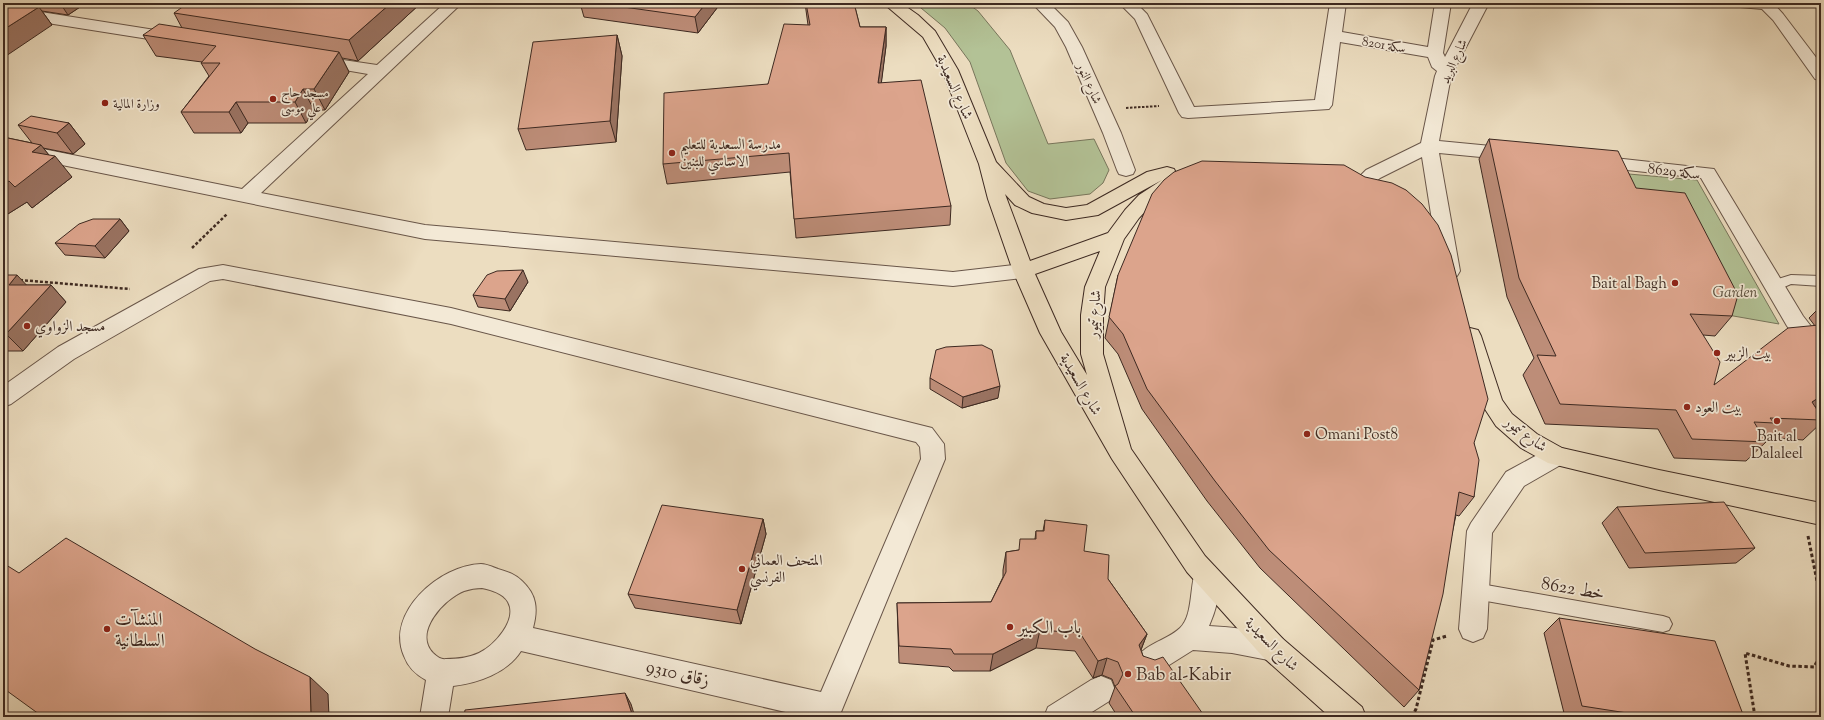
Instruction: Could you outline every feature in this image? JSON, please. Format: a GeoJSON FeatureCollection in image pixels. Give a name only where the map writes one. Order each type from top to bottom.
{"type":"FeatureCollection","features":[{"type":"Feature","properties":{"kind":"main road","name":"شارع السعيدية"},"geometry":{"type":"LineString","coordinates":[[890,3],[912,18],[929,34],[950,70],[988,164],[997,199],[1023,271],[1051,333],[1120,452],[1196,564],[1273,648],[1352,717]]}},
{"type":"Feature","properties":{"kind":"main road","name":"شارع تيمور"},"geometry":{"type":"LineString","coordinates":[[988,164],[1022,201],[1040,209],[1066,214],[1091,211],[1154,176],[1178,171],[1193,173],[1161,188],[1146,198],[1132,214],[1115,238],[1095,287],[1092,316],[1092,354],[1120,452]]}},
{"type":"Feature","properties":{"kind":"main road"},"geometry":{"type":"LineString","coordinates":[[1341,178],[1371,188]]}},
{"type":"Feature","properties":{"kind":"main road"},"geometry":{"type":"LineString","coordinates":[[1424,224],[1438,246],[1453,283]]}},
{"type":"Feature","properties":{"kind":"main road"},"geometry":{"type":"LineString","coordinates":[[1023,271],[1115,238]]}},
{"type":"Feature","properties":{"kind":"main road","name":"شارع تيمور"},"geometry":{"type":"LineString","coordinates":[[1465,320],[1492,403],[1504,420],[1529,441],[1556,456],[1659,480],[1812,512]]}},
{"type":"Feature","properties":{"kind":"street"},"geometry":{"type":"LineString","coordinates":[[245,197],[454,3]]}},
{"type":"Feature","properties":{"kind":"street","name":"شارع النور"},"geometry":{"type":"LineString","coordinates":[[1040,3],[1062,24],[1074,47],[1102,110],[1126,170]]}},
{"type":"Feature","properties":{"kind":"street"},"geometry":{"type":"LineString","coordinates":[[1127,3],[1142,17],[1188,113],[1323,105],[1338,3]]}},
{"type":"Feature","properties":{"kind":"street"},"geometry":{"type":"LineString","coordinates":[[1443,3],[1435,53],[1443,76]]}},
{"type":"Feature","properties":{"kind":"street","name":"شارع البريد"},"geometry":{"type":"LineString","coordinates":[[1453,283],[1430,146],[1443,76],[1481,3]]}},
{"type":"Feature","properties":{"kind":"street"},"geometry":{"type":"LineString","coordinates":[[1734,3],[1765,4],[1778,17],[1821,75]]}},
{"type":"Feature","properties":{"kind":"street"},"geometry":{"type":"LineString","coordinates":[[3,11],[186,40]]}},
{"type":"Feature","properties":{"kind":"street","name":"سكة 8201"},"geometry":{"type":"LineString","coordinates":[[1334,36],[1435,53]]}},
{"type":"Feature","properties":{"kind":"street"},"geometry":{"type":"LineString","coordinates":[[305,59],[380,72]]}},
{"type":"Feature","properties":{"kind":"street"},"geometry":{"type":"LineString","coordinates":[[1371,188],[1373,174],[1430,146],[1532,156]]}},
{"type":"Feature","properties":{"kind":"street"},"geometry":{"type":"LineString","coordinates":[[3,147],[245,197],[425,232],[953,279],[1023,271]]}},
{"type":"Feature","properties":{"kind":"street","name":"سكة 8629"},"geometry":{"type":"LineString","coordinates":[[1580,161],[1707,173],[1795,321],[1821,354]]}},
{"type":"Feature","properties":{"kind":"street"},"geometry":{"type":"LineString","coordinates":[[3,398],[66,353],[206,274],[223,272],[451,316],[924,435],[932,444],[933,458],[832,712]]}},
{"type":"Feature","properties":{"kind":"street"},"geometry":{"type":"LineString","coordinates":[[1473,629],[1480,532],[1515,479],[1556,456]]}},
{"type":"Feature","properties":{"kind":"street"},"geometry":{"type":"LineString","coordinates":[[1190,637],[1203,607],[1206,591],[1206,575]]}},
{"type":"Feature","properties":{"kind":"street"},"geometry":{"type":"LineString","coordinates":[[482,576],[497,577],[508,583],[518,592],[523,603],[524,614],[522,625],[516,637],[492,662],[475,670],[457,674],[441,672],[428,667],[419,658],[414,646],[413,633],[417,619],[437,593],[451,584],[466,578],[482,576]]}},
{"type":"Feature","properties":{"kind":"street","name":"زقاق 9310"},"geometry":{"type":"LineString","coordinates":[[516,637],[832,712]]}},
{"type":"Feature","properties":{"kind":"street"},"geometry":{"type":"LineString","coordinates":[[1148,662],[1190,637],[1232,640],[1273,648]]}},
{"type":"Feature","properties":{"kind":"street"},"geometry":{"type":"LineString","coordinates":[[434,717],[441,672]]}},
{"type":"Feature","properties":{"kind":"street"},"geometry":{"type":"LineString","coordinates":[[1058,717],[1101,690]]}},
{"type":"Feature","properties":{"kind":"lane"},"geometry":{"type":"LineString","coordinates":[[1774,286],[1779,282],[1787,280],[1821,281]]}},
{"type":"Feature","properties":{"kind":"lane","name":"8622 خط"},"geometry":{"type":"LineString","coordinates":[[1476,591],[1663,624]]}},
{"type":"Feature","properties":{"kind":"path"},"geometry":{"type":"LineString","coordinates":[[1102,110],[1184,104]]}},
{"type":"Feature","properties":{"kind":"path"},"geometry":{"type":"LineString","coordinates":[[192,248],[245,197]]}},
{"type":"Feature","properties":{"kind":"path"},"geometry":{"type":"LineString","coordinates":[[18,280],[148,291],[168,295]]}},
{"type":"Feature","properties":{"kind":"path"},"geometry":{"type":"LineString","coordinates":[[1812,512],[1821,601]]}},
{"type":"Feature","properties":{"kind":"path"},"geometry":{"type":"LineString","coordinates":[[1412,717],[1416,709],[1433,640],[1473,629]]}},
{"type":"Feature","properties":{"kind":"path"},"geometry":{"type":"LineString","coordinates":[[1755,717],[1745,653],[1789,666],[1814,667],[1821,654]]}},
{"type":"Feature","properties":{"kind":"green space"},"geometry":{"type":"Polygon","coordinates":[[[915,3],[967,3],[978,11],[1010,50],[1048,144],[1094,139],[1109,170],[1103,183],[1090,194],[1050,199],[1028,191],[1006,163],[970,62],[945,28],[915,3]]]}},
{"type":"Feature","properties":{"kind":"green space","name":"Garden"},"geometry":{"type":"Polygon","coordinates":[[[1606,172],[1697,180],[1779,324],[1722,314],[1606,172]]]}},
{"type":"Feature","properties":{"kind":"building"},"geometry":{"type":"Polygon","coordinates":[[[3,3],[14,3],[39,7],[3,30],[3,3]]]}},
{"type":"Feature","properties":{"kind":"building"},"geometry":{"type":"Polygon","coordinates":[[[188,3],[391,3],[349,40],[174,13],[188,3]]]}},
{"type":"Feature","properties":{"kind":"building"},"geometry":{"type":"Polygon","coordinates":[[[595,3],[706,3],[695,17],[595,3]]]}},
{"type":"Feature","properties":{"kind":"building"},"geometry":{"type":"Polygon","coordinates":[[[806,3],[854,3],[860,27],[886,27],[878,83],[921,80],[951,206],[794,219],[789,153],[663,164],[664,93],[768,84],[784,24],[810,25],[806,3]]]}},
{"type":"Feature","properties":{"kind":"building"},"geometry":{"type":"Polygon","coordinates":[[[159,24],[339,52],[314,89],[303,89],[295,102],[236,102],[229,112],[181,112],[220,63],[201,63],[216,46],[143,35],[159,24]]]}},
{"type":"Feature","properties":{"kind":"building"},"geometry":{"type":"Polygon","coordinates":[[[617,35],[610,121],[518,129],[533,42],[617,35]]]}},
{"type":"Feature","properties":{"kind":"building"},"geometry":{"type":"Polygon","coordinates":[[[31,116],[69,123],[57,133],[18,125],[31,116]]]}},
{"type":"Feature","properties":{"kind":"building"},"geometry":{"type":"Polygon","coordinates":[[[3,137],[41,145],[32,152],[55,156],[15,187],[9,181],[3,184],[3,137]]]}},
{"type":"Feature","properties":{"kind":"building"},"geometry":{"type":"Polygon","coordinates":[[[1489,139],[1618,151],[1636,188],[1685,193],[1738,295],[1732,316],[1690,314],[1720,362],[1714,385],[1788,328],[1819,325],[1821,328],[1821,396],[1812,402],[1821,416],[1821,420],[1770,418],[1774,423],[1754,422],[1766,442],[1692,439],[1676,410],[1560,404],[1537,355],[1556,356],[1519,278],[1489,139]]]}},
{"type":"Feature","properties":{"kind":"building"},"geometry":{"type":"Polygon","coordinates":[[[1202,161],[1344,165],[1365,177],[1392,183],[1406,190],[1422,204],[1438,225],[1451,255],[1488,399],[1474,443],[1479,460],[1474,497],[1459,492],[1443,594],[1419,690],[1269,550],[1215,481],[1147,389],[1123,334],[1109,317],[1118,275],[1152,194],[1164,180],[1174,172],[1202,161]]]}},
{"type":"Feature","properties":{"kind":"building"},"geometry":{"type":"Polygon","coordinates":[[[93,219],[120,219],[95,246],[55,243],[79,224],[93,219]]]}},
{"type":"Feature","properties":{"kind":"building"},"geometry":{"type":"Polygon","coordinates":[[[523,270],[505,299],[473,295],[487,275],[497,271],[523,270]]]}},
{"type":"Feature","properties":{"kind":"building"},"geometry":{"type":"Polygon","coordinates":[[[3,275],[17,275],[9,285],[51,285],[6,334],[3,334],[3,275]]]}},
{"type":"Feature","properties":{"kind":"building"},"geometry":{"type":"Polygon","coordinates":[[[982,345],[992,350],[1000,386],[963,397],[930,378],[936,350],[946,347],[982,345]]]}},
{"type":"Feature","properties":{"kind":"building"},"geometry":{"type":"Polygon","coordinates":[[[1724,502],[1755,548],[1645,553],[1617,507],[1724,502]]]}},
{"type":"Feature","properties":{"kind":"building"},"geometry":{"type":"Polygon","coordinates":[[[662,505],[763,519],[737,610],[628,594],[662,505]]]}},
{"type":"Feature","properties":{"kind":"building","name":"باب الکبیر"},"geometry":{"type":"Polygon","coordinates":[[[1045,520],[1087,525],[1084,551],[1109,555],[1108,579],[1147,634],[1139,645],[1143,656],[1155,660],[1163,657],[1205,717],[1136,717],[1115,686],[1118,684],[1123,674],[1118,662],[1107,658],[1098,661],[1080,633],[1040,630],[993,654],[954,654],[951,649],[899,646],[897,603],[991,602],[1006,572],[1006,552],[1019,550],[1020,539],[1036,539],[1036,531],[1044,531],[1045,520]]]}},
{"type":"Feature","properties":{"kind":"building","name":"المنشآت السلطانية"},"geometry":{"type":"Polygon","coordinates":[[[66,538],[255,649],[310,677],[311,717],[43,717],[3,688],[3,563],[19,573],[66,538]]]}},
{"type":"Feature","properties":{"kind":"building"},"geometry":{"type":"Polygon","coordinates":[[[1559,618],[1715,641],[1744,717],[1653,717],[1582,706],[1559,618]]]}},
{"type":"Feature","properties":{"kind":"building"},"geometry":{"type":"Polygon","coordinates":[[[625,693],[633,717],[464,717],[465,710],[625,693]]]}},
{"type":"Feature","properties":{"kind":"place","name":"مسجد حاج علي موسى"},"geometry":{"type":"Point","coordinates":[273,99]}},
{"type":"Feature","properties":{"kind":"place","name":"وزارة المالية"},"geometry":{"type":"Point","coordinates":[105,103]}},
{"type":"Feature","properties":{"kind":"place","name":"مدرسة السعدية للتعليم الاساسي للبنين"},"geometry":{"type":"Point","coordinates":[672,153]}},
{"type":"Feature","properties":{"kind":"place","name":"Bait al Bagh"},"geometry":{"type":"Point","coordinates":[1675,283]}},
{"type":"Feature","properties":{"kind":"place","name":"مسجد الزواوي"},"geometry":{"type":"Point","coordinates":[27,326]}},
{"type":"Feature","properties":{"kind":"place","name":"بيت الزبير"},"geometry":{"type":"Point","coordinates":[1717,353]}},
{"type":"Feature","properties":{"kind":"place","name":"بيت العود"},"geometry":{"type":"Point","coordinates":[1687,407]}},
{"type":"Feature","properties":{"kind":"place","name":"Bait al Dalaleel"},"geometry":{"type":"Point","coordinates":[1777,421]}},
{"type":"Feature","properties":{"kind":"place","name":"Omani Post8"},"geometry":{"type":"Point","coordinates":[1307,434]}},
{"type":"Feature","properties":{"kind":"place","name":"المتحف العماني الفرنسي"},"geometry":{"type":"Point","coordinates":[742,569]}},
{"type":"Feature","properties":{"kind":"place","name":"باب الکبیر"},"geometry":{"type":"Point","coordinates":[1010,627]}},
{"type":"Feature","properties":{"kind":"place","name":"المنشآت السلطانية"},"geometry":{"type":"Point","coordinates":[107,629]}},
{"type":"Feature","properties":{"kind":"place","name":"Bab al-Kabir"},"geometry":{"type":"Point","coordinates":[1128,674]}}]}
